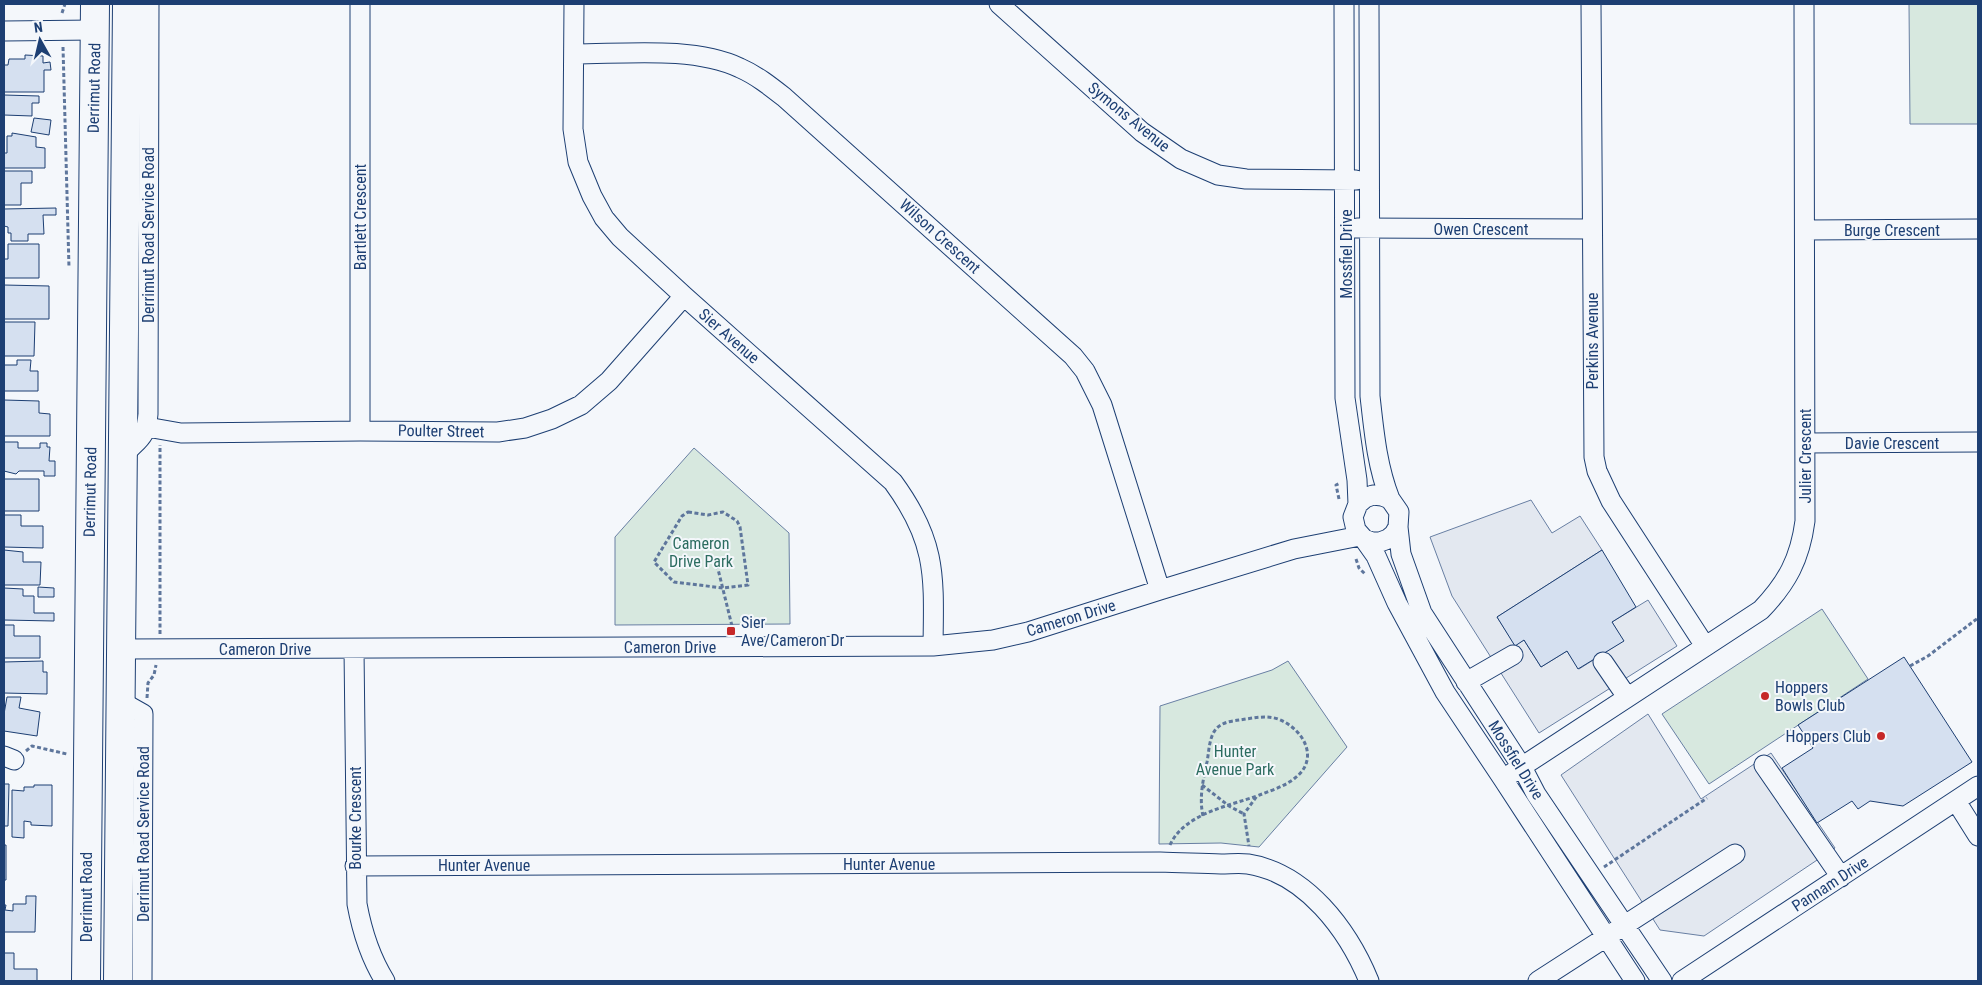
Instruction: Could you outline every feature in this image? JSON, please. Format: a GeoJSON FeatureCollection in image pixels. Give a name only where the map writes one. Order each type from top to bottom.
{"type":"FeatureCollection","features":[{"type":"Feature","properties":{"kind":"highway","name":"Derrimut Road"},"geometry":{"type":"LineString","coordinates":[[86,981],[95,4]]}},
{"type":"Feature","properties":{"kind":"highway","name":"Derrimut Road"},"geometry":{"type":"LineString","coordinates":[[118,981],[132,707],[121,649],[127,4]]}},
{"type":"Feature","properties":{"kind":"highway"},"geometry":{"type":"LineString","coordinates":[[94,30],[126,31]]}},
{"type":"Feature","properties":{"kind":"highway"},"geometry":{"type":"LineString","coordinates":[[89,520],[98,521],[106,518],[110,510],[114,478],[122,457]]}},
{"type":"Feature","properties":{"kind":"highway"},"geometry":{"type":"LineString","coordinates":[[88,649],[121,649]]}},
{"type":"Feature","properties":{"kind":"highway"},"geometry":{"type":"LineString","coordinates":[[88,727],[101,709],[132,707]]}},
{"type":"Feature","properties":{"kind":"street","name":"Derrimut Road Service Road"},"geometry":{"type":"LineString","coordinates":[[148,4],[154,428]]}},
{"type":"Feature","properties":{"kind":"street","name":"Bartlett Crescent"},"geometry":{"type":"LineString","coordinates":[[360,4],[360,431]]}},
{"type":"Feature","properties":{"kind":"street","name":"Sier Avenue"},"geometry":{"type":"LineString","coordinates":[[574,4],[573,129],[578,162],[592,196],[604,218],[620,237],[684,296],[893,482],[910,505],[930,552],[934,588],[933,646]]}},
{"type":"Feature","properties":{"kind":"street","name":"Symons Avenue"},"geometry":{"type":"LineString","coordinates":[[998,4],[1142,132],[1181,159],[1218,174],[1246,178],[1370,180]]}},
{"type":"Feature","properties":{"kind":"street","name":"Mossfiel Drive"},"geometry":{"type":"LineString","coordinates":[[1344,4],[1345,398],[1357,480],[1356,507]]}},
{"type":"Feature","properties":{"kind":"street","name":"Mossfiel Drive"},"geometry":{"type":"LineString","coordinates":[[1369,4],[1370,396],[1381,476],[1390,499]]}},
{"type":"Feature","properties":{"kind":"street","name":"Perkins Avenue"},"geometry":{"type":"LineString","coordinates":[[1591,4],[1593,436],[1597,471],[1611,501],[1705,646]]}},
{"type":"Feature","properties":{"kind":"street","name":"Julier Crescent"},"geometry":{"type":"LineString","coordinates":[[1504,779],[1761,610],[1786,580],[1796,560],[1805,521],[1804,4]]}},
{"type":"Feature","properties":{"kind":"street"},"geometry":{"type":"LineString","coordinates":[[4,31],[94,30]]}},
{"type":"Feature","properties":{"kind":"street","name":"Wilson Crescent"},"geometry":{"type":"LineString","coordinates":[[574,54],[685,54],[713,58],[762,80],[792,104],[1073,356],[1085,371],[1102,405],[1160,590]]}},
{"type":"Feature","properties":{"kind":"street","name":"Owen Crescent"},"geometry":{"type":"LineString","coordinates":[[1346,228],[1592,229]]}},
{"type":"Feature","properties":{"kind":"street","name":"Burge Crescent"},"geometry":{"type":"LineString","coordinates":[[1805,230],[1978,229]]}},
{"type":"Feature","properties":{"kind":"street","name":"Poulter Street"},"geometry":{"type":"LineString","coordinates":[[154,428],[181,433],[498,432],[525,428],[552,419],[581,405],[609,381],[684,296]]}},
{"type":"Feature","properties":{"kind":"street"},"geometry":{"type":"LineString","coordinates":[[122,457],[154,428]]}},
{"type":"Feature","properties":{"kind":"street","name":"Davie Crescent"},"geometry":{"type":"LineString","coordinates":[[1806,443],[1978,442]]}},
{"type":"Feature","properties":{"kind":"street"},"geometry":{"type":"LineString","coordinates":[[1373,495],[1390,499],[1399,512],[1398,527],[1388,539],[1372,542],[1362,537],[1353,524],[1356,507],[1365,498],[1373,495]]}},
{"type":"Feature","properties":{"kind":"street","name":"Cameron Drive"},"geometry":{"type":"LineString","coordinates":[[1294,549],[1346,523],[1356,507]]}},
{"type":"Feature","properties":{"kind":"street","name":"Mossfiel Drive"},"geometry":{"type":"LineString","coordinates":[[1398,527],[1401,554],[1422,613],[1522,767],[1536,794],[1662,981]]}},
{"type":"Feature","properties":{"kind":"street","name":"Mossfiel Drive"},"geometry":{"type":"LineString","coordinates":[[1362,537],[1376,556],[1397,603],[1444,692],[1504,779],[1635,981]]}},
{"type":"Feature","properties":{"kind":"street","name":"Cameron Drive"},"geometry":{"type":"LineString","coordinates":[[121,649],[933,646],[993,640],[1028,632],[1294,549],[1362,537]]}},
{"type":"Feature","properties":{"kind":"street","name":"Bourke Crescent"},"geometry":{"type":"LineString","coordinates":[[354,649],[355,866],[357,904],[362,930],[376,967],[385,981]]}},
{"type":"Feature","properties":{"kind":"street"},"geometry":{"type":"LineString","coordinates":[[1466,682],[1513,654]]}},
{"type":"Feature","properties":{"kind":"street"},"geometry":{"type":"LineString","coordinates":[[1604,662],[1627,697]]}},
{"type":"Feature","properties":{"kind":"street","name":"Derrimut Road Service Road"},"geometry":{"type":"LineString","coordinates":[[132,707],[142,981]]}},
{"type":"Feature","properties":{"kind":"street"},"geometry":{"type":"LineString","coordinates":[[1764,765],[1841,877]]}},
{"type":"Feature","properties":{"kind":"street","name":"Pannam Drive"},"geometry":{"type":"LineString","coordinates":[[1682,981],[1978,786]]}},
{"type":"Feature","properties":{"kind":"street"},"geometry":{"type":"LineString","coordinates":[[1956,801],[1978,836]]}},
{"type":"Feature","properties":{"kind":"street"},"geometry":{"type":"LineString","coordinates":[[1538,981],[1735,854]]}},
{"type":"Feature","properties":{"kind":"street","name":"Hunter Avenue"},"geometry":{"type":"LineString","coordinates":[[355,866],[1150,862],[1248,864],[1288,879],[1304,890],[1324,909],[1339,928],[1363,966],[1369,981]]}},
{"type":"Feature","properties":{"kind":"path"},"geometry":{"type":"LineString","coordinates":[[132,707],[148,704],[148,683],[154,675],[160,649],[160,443],[154,428]]}},
{"type":"Feature","properties":{"kind":"path"},"geometry":{"type":"LineString","coordinates":[[723,512],[739,524],[748,585],[723,588],[674,582],[654,562],[684,513],[708,515],[723,512]]}},
{"type":"Feature","properties":{"kind":"path"},"geometry":{"type":"LineString","coordinates":[[717,565],[732,626]]}},
{"type":"Feature","properties":{"kind":"path"},"geometry":{"type":"LineString","coordinates":[[1910,666],[1928,656],[1978,618]]}},
{"type":"Feature","properties":{"kind":"path"},"geometry":{"type":"LineString","coordinates":[[1170,845],[1184,826],[1203,816],[1257,796],[1294,779],[1302,772],[1308,760],[1307,747],[1301,736],[1287,724],[1275,718],[1233,721],[1217,728],[1212,735],[1202,785],[1203,816]]}},
{"type":"Feature","properties":{"kind":"path"},"geometry":{"type":"LineString","coordinates":[[9,758],[32,746],[67,754]]}},
{"type":"Feature","properties":{"kind":"path"},"geometry":{"type":"LineString","coordinates":[[1202,785],[1229,806],[1244,814]]}},
{"type":"Feature","properties":{"kind":"path"},"geometry":{"type":"LineString","coordinates":[[1249,846],[1244,814],[1257,796]]}},
{"type":"Feature","properties":{"kind":"path"},"geometry":{"type":"LineString","coordinates":[[1591,875],[1707,798]]}},
{"type":"Feature","properties":{"kind":"green space"},"geometry":{"type":"Polygon","coordinates":[[[1909,4],[1978,4],[1978,124],[1910,124],[1909,4]]]}},
{"type":"Feature","properties":{"kind":"green space","name":"Cameron Drive Park"},"geometry":{"type":"Polygon","coordinates":[[[694,448],[789,533],[790,624],[615,625],[615,537],[694,448]]]}},
{"type":"Feature","properties":{"kind":"green space","name":"Hoppers Bowls Club"},"geometry":{"type":"Polygon","coordinates":[[[1822,609],[1868,679],[1709,784],[1662,714],[1822,609]]]}},
{"type":"Feature","properties":{"kind":"green space","name":"Hunter Avenue Park"},"geometry":{"type":"Polygon","coordinates":[[[1288,661],[1347,747],[1259,847],[1221,843],[1159,844],[1160,706],[1272,670],[1288,661]]]}},
{"type":"Feature","properties":{"kind":"shaded area"},"geometry":{"type":"Polygon","coordinates":[[[1531,500],[1552,533],[1580,516],[1602,550],[1497,617],[1515,645],[1524,640],[1541,667],[1567,651],[1579,669],[1623,641],[1612,622],[1648,600],[1677,646],[1539,733],[1452,596],[1430,537],[1531,500]]]}},
{"type":"Feature","properties":{"kind":"shaded area"},"geometry":{"type":"Polygon","coordinates":[[[1648,714],[1701,799],[1771,753],[1835,848],[1704,936],[1660,930],[1561,775],[1648,714]]]}},
{"type":"Feature","properties":{"kind":"building"},"geometry":{"type":"Polygon","coordinates":[[[25,55],[43,56],[43,63],[50,62],[51,70],[44,70],[44,92],[4,92],[4,65],[8,65],[9,59],[25,59],[25,55]]]}},
{"type":"Feature","properties":{"kind":"building"},"geometry":{"type":"Polygon","coordinates":[[[4,95],[39,96],[39,103],[32,103],[32,116],[4,115],[4,95]]]}},
{"type":"Feature","properties":{"kind":"building"},"geometry":{"type":"Polygon","coordinates":[[[34,118],[51,120],[49,135],[31,132],[34,118]]]}},
{"type":"Feature","properties":{"kind":"building"},"geometry":{"type":"Polygon","coordinates":[[[12,133],[36,137],[36,147],[45,148],[45,168],[4,168],[4,153],[7,153],[7,136],[12,136],[12,133]]]}},
{"type":"Feature","properties":{"kind":"building"},"geometry":{"type":"Polygon","coordinates":[[[4,171],[32,171],[32,183],[21,183],[21,205],[4,205],[4,171]]]}},
{"type":"Feature","properties":{"kind":"building"},"geometry":{"type":"Polygon","coordinates":[[[56,208],[56,215],[43,215],[44,234],[28,234],[28,241],[11,241],[11,233],[8,233],[8,227],[4,226],[4,209],[56,208]]]}},
{"type":"Feature","properties":{"kind":"building"},"geometry":{"type":"Polygon","coordinates":[[[8,244],[39,244],[39,278],[4,278],[4,259],[8,259],[8,244]]]}},
{"type":"Feature","properties":{"kind":"building"},"geometry":{"type":"Polygon","coordinates":[[[4,285],[49,286],[49,319],[4,319],[4,285]]]}},
{"type":"Feature","properties":{"kind":"building"},"geometry":{"type":"Polygon","coordinates":[[[4,322],[35,322],[34,356],[4,356],[4,322]]]}},
{"type":"Feature","properties":{"kind":"building"},"geometry":{"type":"Polygon","coordinates":[[[17,360],[31,360],[30,371],[38,371],[38,391],[4,391],[4,365],[17,365],[17,360]]]}},
{"type":"Feature","properties":{"kind":"building"},"geometry":{"type":"Polygon","coordinates":[[[4,400],[39,401],[39,413],[50,414],[50,436],[4,436],[4,400]]]}},
{"type":"Feature","properties":{"kind":"building"},"geometry":{"type":"Polygon","coordinates":[[[4,442],[18,442],[18,448],[40,448],[40,443],[47,443],[47,447],[50,447],[49,461],[55,461],[55,476],[44,476],[44,471],[19,471],[16,474],[4,471],[4,442]]]}},
{"type":"Feature","properties":{"kind":"building"},"geometry":{"type":"Polygon","coordinates":[[[4,479],[39,479],[39,511],[4,511],[4,479]]]}},
{"type":"Feature","properties":{"kind":"building"},"geometry":{"type":"Polygon","coordinates":[[[4,515],[21,515],[21,526],[43,526],[43,548],[4,547],[4,515]]]}},
{"type":"Feature","properties":{"kind":"building"},"geometry":{"type":"Polygon","coordinates":[[[4,550],[23,552],[23,562],[41,562],[40,585],[4,585],[4,550]]]}},
{"type":"Feature","properties":{"kind":"building"},"geometry":{"type":"Polygon","coordinates":[[[1602,550],[1636,607],[1612,622],[1624,641],[1578,669],[1567,651],[1541,667],[1524,640],[1515,646],[1497,617],[1602,550]]]}},
{"type":"Feature","properties":{"kind":"building"},"geometry":{"type":"Polygon","coordinates":[[[38,587],[54,588],[54,597],[38,597],[38,587]]]}},
{"type":"Feature","properties":{"kind":"building"},"geometry":{"type":"Polygon","coordinates":[[[4,588],[23,589],[23,596],[34,596],[34,613],[54,613],[54,621],[4,620],[4,588]]]}},
{"type":"Feature","properties":{"kind":"building"},"geometry":{"type":"Polygon","coordinates":[[[4,625],[14,625],[14,636],[40,636],[40,658],[4,658],[4,625]]]}},
{"type":"Feature","properties":{"kind":"building","name":"Hoppers Club"},"geometry":{"type":"Polygon","coordinates":[[[1904,657],[1972,762],[1903,806],[1870,801],[1858,809],[1852,801],[1817,823],[1782,768],[1813,748],[1798,725],[1904,657]]]}},
{"type":"Feature","properties":{"kind":"building"},"geometry":{"type":"Polygon","coordinates":[[[43,661],[43,672],[47,672],[47,694],[4,693],[4,662],[43,661]]]}},
{"type":"Feature","properties":{"kind":"building"},"geometry":{"type":"Polygon","coordinates":[[[7,697],[21,697],[19,708],[40,712],[37,736],[4,731],[7,697]]]}},
{"type":"Feature","properties":{"kind":"building"},"geometry":{"type":"Polygon","coordinates":[[[4,784],[9,784],[8,826],[4,826],[4,784]]]}},
{"type":"Feature","properties":{"kind":"building"},"geometry":{"type":"Polygon","coordinates":[[[34,785],[52,785],[52,826],[31,825],[31,822],[24,821],[24,838],[12,837],[12,790],[24,791],[24,787],[34,787],[34,785]]]}},
{"type":"Feature","properties":{"kind":"building"},"geometry":{"type":"Polygon","coordinates":[[[4,845],[6,845],[6,880],[4,880],[4,845]]]}},
{"type":"Feature","properties":{"kind":"building"},"geometry":{"type":"Polygon","coordinates":[[[26,896],[36,896],[35,932],[4,932],[4,905],[6,905],[5,910],[13,911],[13,904],[26,904],[26,896]]]}},
{"type":"Feature","properties":{"kind":"building"},"geometry":{"type":"Polygon","coordinates":[[[4,953],[14,953],[14,969],[37,969],[37,981],[4,981],[4,953]]]}},
{"type":"Feature","properties":{"kind":"place","name":"Sier Ave/Cameron Dr"},"geometry":{"type":"Point","coordinates":[731,631]}},
{"type":"Feature","properties":{"kind":"place","name":"Hoppers Bowls Club"},"geometry":{"type":"Point","coordinates":[1765,696]}},
{"type":"Feature","properties":{"kind":"place","name":"Hoppers Club"},"geometry":{"type":"Point","coordinates":[1881,736]}}]}
